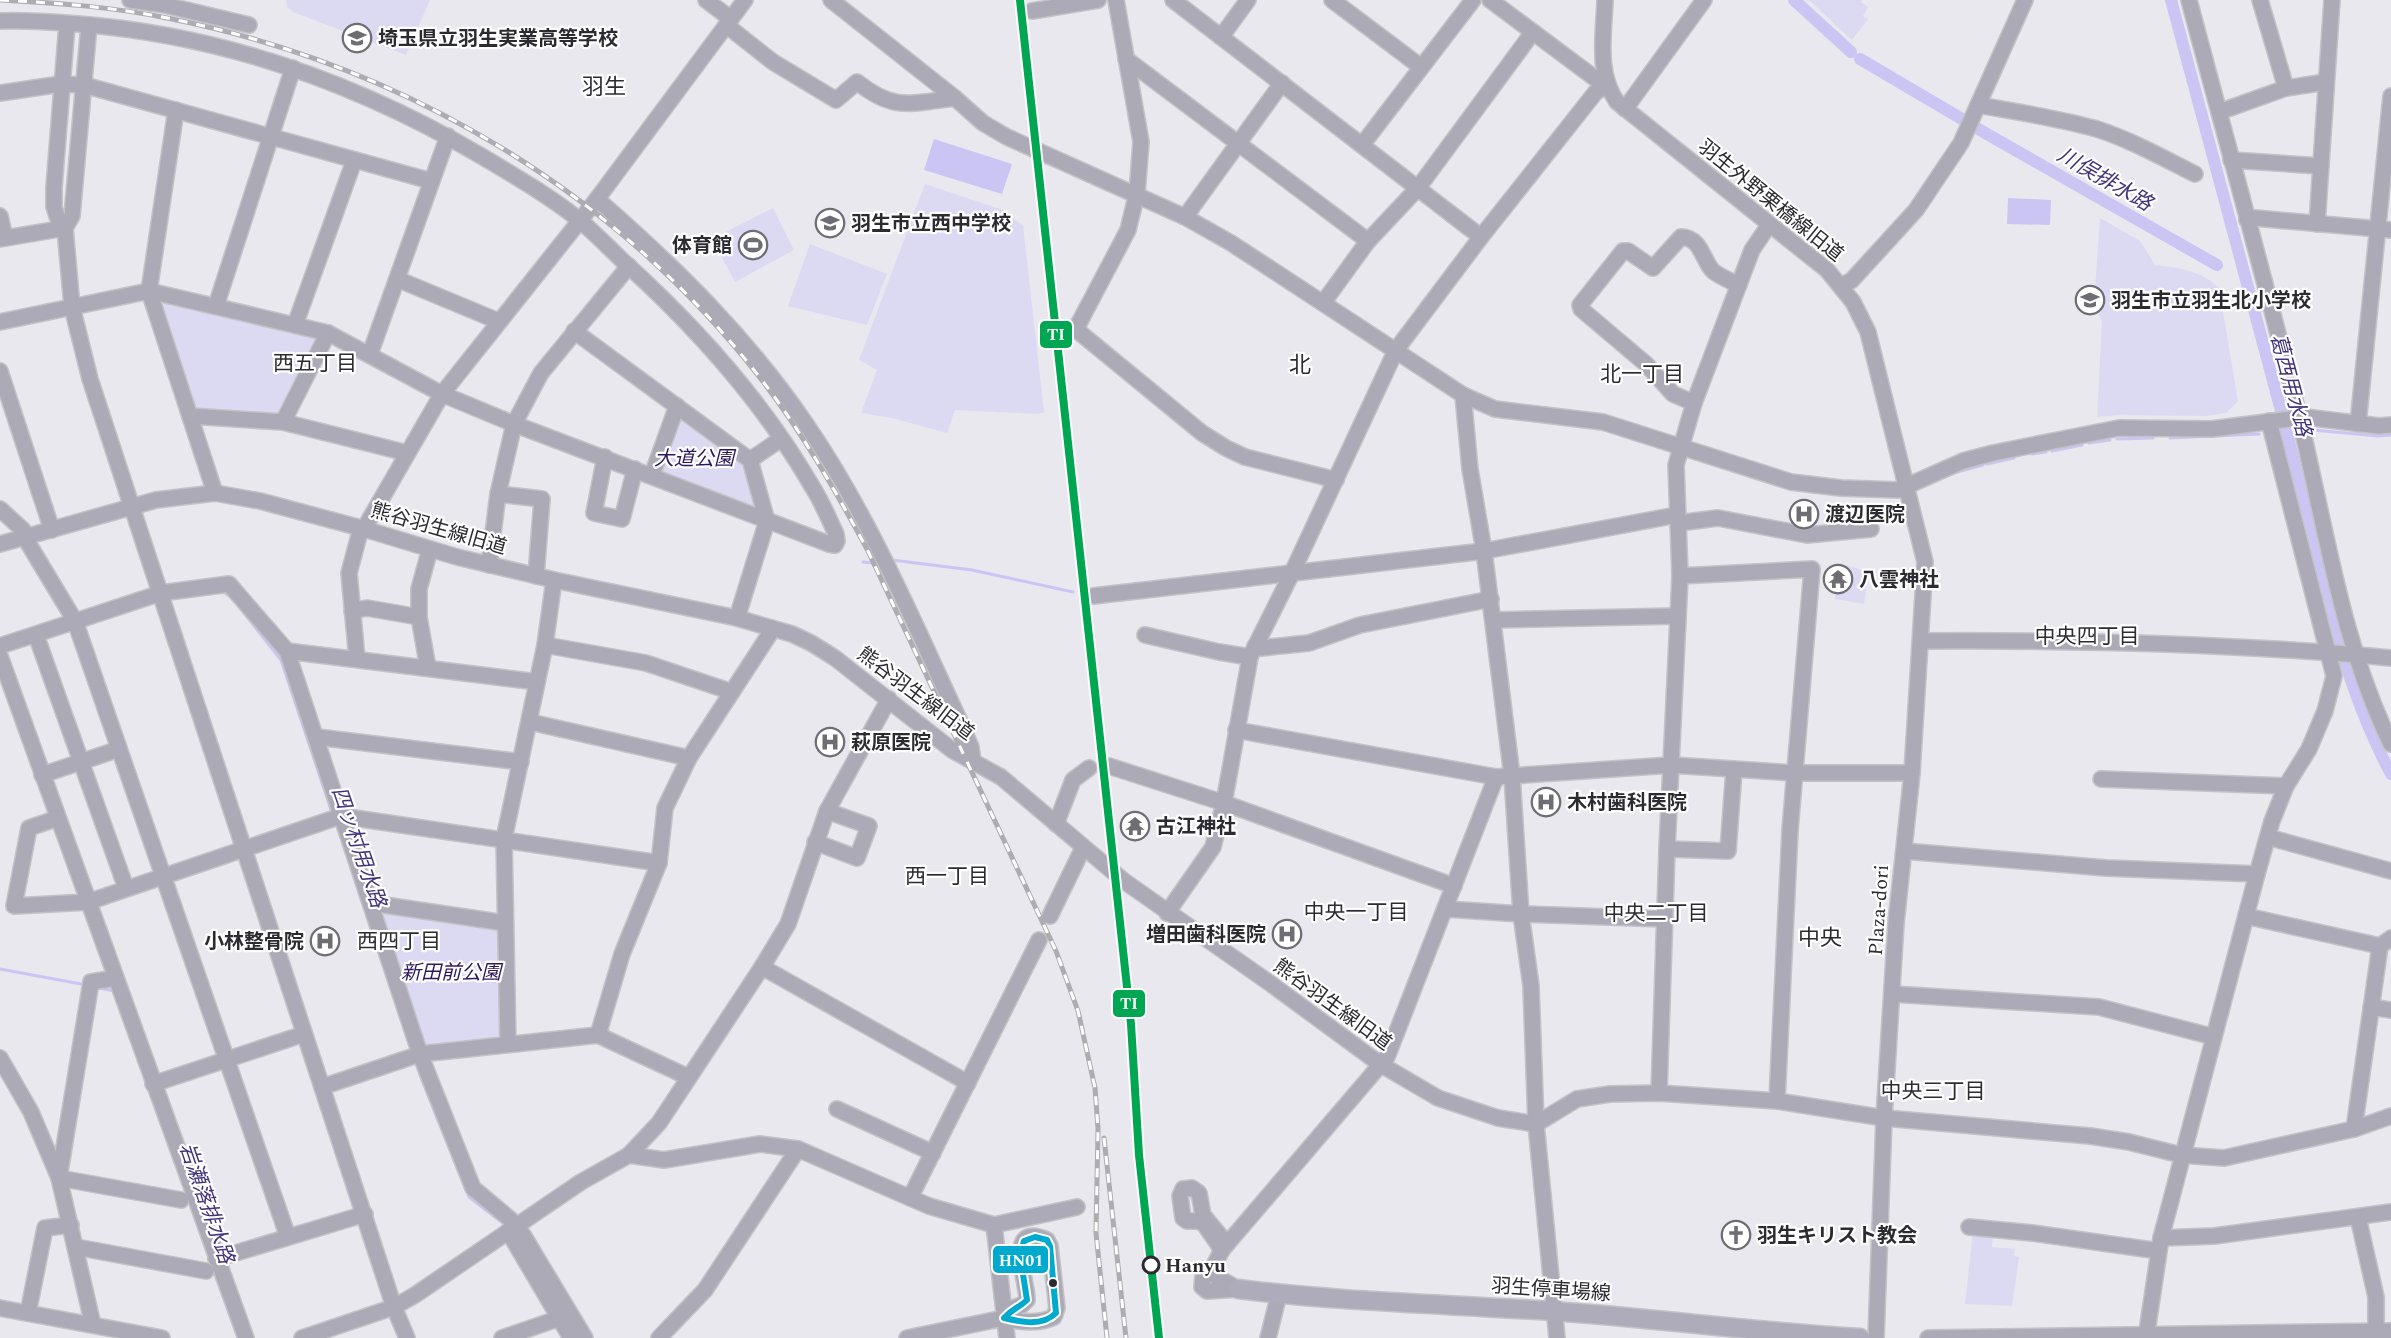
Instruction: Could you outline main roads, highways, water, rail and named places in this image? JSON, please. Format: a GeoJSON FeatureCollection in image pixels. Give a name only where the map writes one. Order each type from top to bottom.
{"type":"FeatureCollection","features":[{"type":"Feature","properties":{"kind":"main road","name":"羽生停車場線"},"geometry":{"type":"LineString","coordinates":[[1238,1289],[1279,1294],[1553,1311],[1788,1334],[1860,1338]]}},
{"type":"Feature","properties":{"kind":"waterway","name":"川俣排水路"},"geometry":{"type":"LineString","coordinates":[[1794,0],[1851,52]]}},
{"type":"Feature","properties":{"kind":"waterway","name":"葛西用水路"},"geometry":{"type":"LineString","coordinates":[[2171,0],[2287,433],[2341,650],[2355,692],[2391,774]]}},
{"type":"Feature","properties":{"kind":"waterway","name":"川俣排水路"},"geometry":{"type":"LineString","coordinates":[[1860,59],[1967,122]]}},
{"type":"Feature","properties":{"kind":"waterway","name":"川俣排水路"},"geometry":{"type":"LineString","coordinates":[[1973,126],[2217,265]]}},
{"type":"Feature","properties":{"kind":"waterway"},"geometry":{"type":"LineString","coordinates":[[2313,430],[2378,436],[2391,435]]}},
{"type":"Feature","properties":{"kind":"waterway"},"geometry":{"type":"LineString","coordinates":[[2170,438],[2259,434]]}},
{"type":"Feature","properties":{"kind":"waterway"},"geometry":{"type":"LineString","coordinates":[[2117,439],[2153,438]]}},
{"type":"Feature","properties":{"kind":"waterway"},"geometry":{"type":"LineString","coordinates":[[2089,443],[2110,440]]}},
{"type":"Feature","properties":{"kind":"waterway"},"geometry":{"type":"LineString","coordinates":[[2052,451],[2082,445]]}},
{"type":"Feature","properties":{"kind":"waterway"},"geometry":{"type":"LineString","coordinates":[[2032,454],[2046,452]]}},
{"type":"Feature","properties":{"kind":"waterway"},"geometry":{"type":"LineString","coordinates":[[1987,464],[2014,458]]}},
{"type":"Feature","properties":{"kind":"waterway"},"geometry":{"type":"LineString","coordinates":[[1950,474],[1983,465]]}},
{"type":"Feature","properties":{"kind":"waterway"},"geometry":{"type":"LineString","coordinates":[[892,560],[972,570],[1073,592]]}},
{"type":"Feature","properties":{"kind":"waterway"},"geometry":{"type":"LineString","coordinates":[[863,562],[871,563]]}},
{"type":"Feature","properties":{"kind":"waterway","name":"四ッ村用水路"},"geometry":{"type":"LineString","coordinates":[[223,592],[232,598],[281,660],[332,813]]}},
{"type":"Feature","properties":{"kind":"waterway","name":"四ッ村用水路"},"geometry":{"type":"LineString","coordinates":[[126,612],[136,609]]}},
{"type":"Feature","properties":{"kind":"waterway","name":"岩瀬落排水路"},"geometry":{"type":"LineString","coordinates":[[0,969],[81,984]]}},
{"type":"Feature","properties":{"kind":"waterway","name":"岩瀬落排水路"},"geometry":{"type":"LineString","coordinates":[[99,988],[115,991]]}},
{"type":"Feature","properties":{"kind":"waterway","name":"四ッ村用水路"},"geometry":{"type":"LineString","coordinates":[[420,1075],[460,1175]]}},
{"type":"Feature","properties":{"kind":"waterway","name":"四ッ村用水路"},"geometry":{"type":"LineString","coordinates":[[466,1189],[469,1197],[504,1224]]}},
{"type":"Feature","properties":{"kind":"waterway","name":"岩瀬落排水路"},"geometry":{"type":"LineString","coordinates":[[199,1230],[238,1338]]}},
{"type":"Feature","properties":{"kind":"railway"},"geometry":{"type":"LineString","coordinates":[[0,0],[129,11],[258,40],[341,69],[422,104],[499,146],[572,195],[640,250],[703,311],[761,379],[817,462],[867,549],[1056,951],[1078,1011],[1095,1088],[1098,1129],[1096,1233],[1107,1338]]}},
{"type":"Feature","properties":{"kind":"railway"},"geometry":{"type":"LineString","coordinates":[[1104,1138],[1126,1338]]}},
{"type":"Feature","properties":{"kind":"place","name":"埼玉県立羽生実業高等学校"},"geometry":{"type":"Point","coordinates":[357,38]}},
{"type":"Feature","properties":{"kind":"place","name":"羽生市立西中学校"},"geometry":{"type":"Point","coordinates":[830,223]}},
{"type":"Feature","properties":{"kind":"place","name":"体育館"},"geometry":{"type":"Point","coordinates":[753,245]}},
{"type":"Feature","properties":{"kind":"place","name":"羽生市立羽生北小学校"},"geometry":{"type":"Point","coordinates":[2090,300]}},
{"type":"Feature","properties":{"kind":"place","name":"渡辺医院"},"geometry":{"type":"Point","coordinates":[1804,514]}},
{"type":"Feature","properties":{"kind":"place","name":"八雲神社"},"geometry":{"type":"Point","coordinates":[1838,579]}},
{"type":"Feature","properties":{"kind":"place","name":"萩原医院"},"geometry":{"type":"Point","coordinates":[830,742]}},
{"type":"Feature","properties":{"kind":"place","name":"木村歯科医院"},"geometry":{"type":"Point","coordinates":[1546,802]}},
{"type":"Feature","properties":{"kind":"place","name":"古江神社"},"geometry":{"type":"Point","coordinates":[1135,826]}},
{"type":"Feature","properties":{"kind":"place","name":"増田歯科医院"},"geometry":{"type":"Point","coordinates":[1287,934]}},
{"type":"Feature","properties":{"kind":"place","name":"小林整骨院"},"geometry":{"type":"Point","coordinates":[325,941]}},
{"type":"Feature","properties":{"kind":"place","name":"羽生キリスト教会"},"geometry":{"type":"Point","coordinates":[1736,1235]}},
{"type":"Feature","properties":{"kind":"place","name":"Hanyu"},"geometry":{"type":"Point","coordinates":[1151,1265]}},
{"type":"Feature","properties":{"kind":"district","name":"羽生"},"geometry":{"type":"Point","coordinates":[604,86]}},
{"type":"Feature","properties":{"kind":"district","name":"西五丁目"},"geometry":{"type":"Point","coordinates":[315,363]}},
{"type":"Feature","properties":{"kind":"district","name":"北"},"geometry":{"type":"Point","coordinates":[1300,364]}},
{"type":"Feature","properties":{"kind":"district","name":"北一丁目"},"geometry":{"type":"Point","coordinates":[1642,374]}},
{"type":"Feature","properties":{"kind":"district","name":"中央四丁目"},"geometry":{"type":"Point","coordinates":[2087,636]}},
{"type":"Feature","properties":{"kind":"district","name":"西一丁目"},"geometry":{"type":"Point","coordinates":[947,876]}},
{"type":"Feature","properties":{"kind":"district","name":"中央一丁目"},"geometry":{"type":"Point","coordinates":[1356,912]}},
{"type":"Feature","properties":{"kind":"district","name":"中央二丁目"},"geometry":{"type":"Point","coordinates":[1656,913]}},
{"type":"Feature","properties":{"kind":"district","name":"中央"},"geometry":{"type":"Point","coordinates":[1820,937]}},
{"type":"Feature","properties":{"kind":"district","name":"西四丁目"},"geometry":{"type":"Point","coordinates":[399,941]}},
{"type":"Feature","properties":{"kind":"district","name":"中央三丁目"},"geometry":{"type":"Point","coordinates":[1933,1091]}},
{"type":"Feature","properties":{"kind":"park label","name":"大道公園"},"geometry":{"type":"Point","coordinates":[694,458]}},
{"type":"Feature","properties":{"kind":"park label","name":"新田前公園"},"geometry":{"type":"Point","coordinates":[451,972]}}]}
